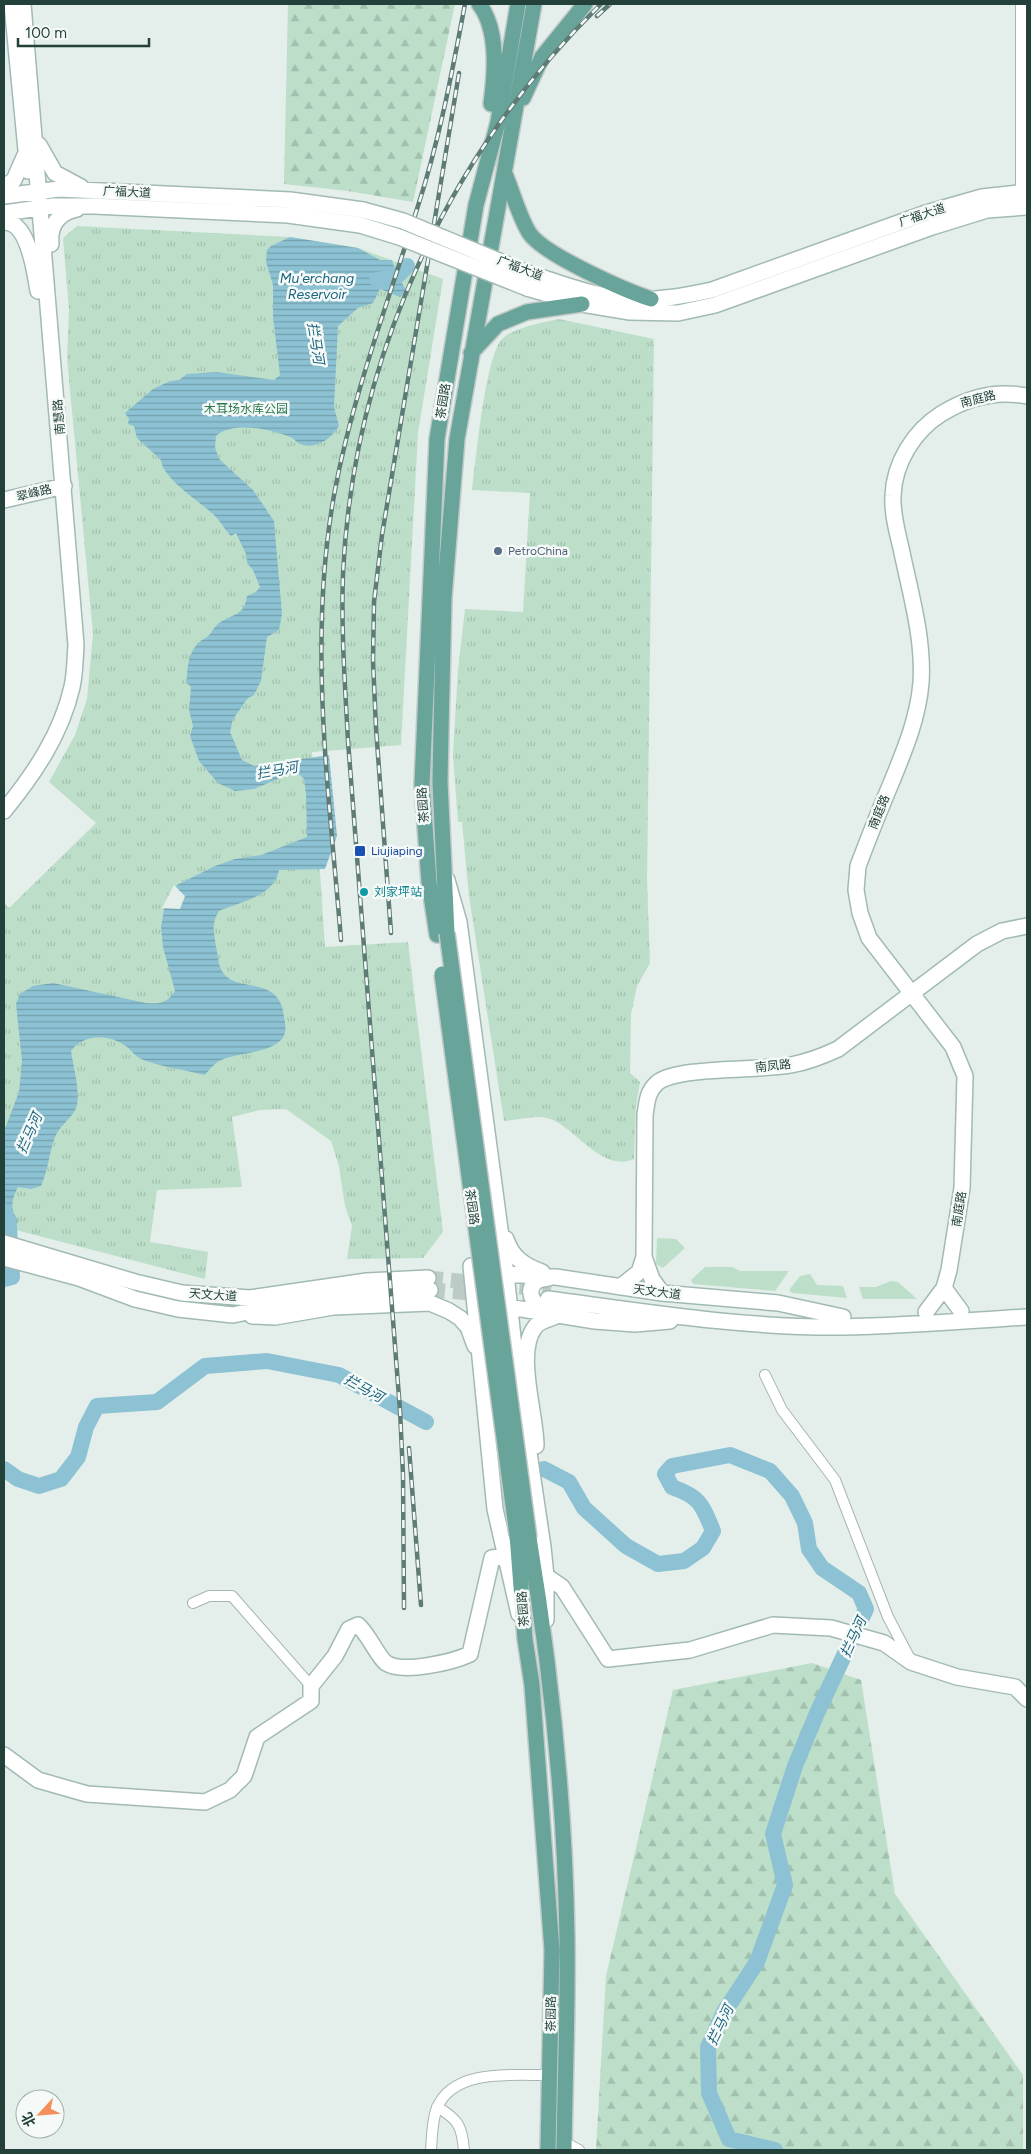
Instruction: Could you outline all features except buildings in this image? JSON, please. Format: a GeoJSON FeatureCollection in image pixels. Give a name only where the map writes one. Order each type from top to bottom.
{"type":"FeatureCollection","features":[{"type":"Feature","properties":{"kind":"main road"},"geometry":{"type":"LineString","coordinates":[[476,206],[496,61],[492,37],[479,4]]}},
{"type":"Feature","properties":{"kind":"main road","name":"茶园路"},"geometry":{"type":"LineString","coordinates":[[518,4],[498,122],[476,206],[437,440],[422,784],[429,882],[442,934],[523,1537],[546,1641]]}},
{"type":"Feature","properties":{"kind":"main road","name":"茶园路"},"geometry":{"type":"LineString","coordinates":[[442,934],[446,877],[440,782],[444,598],[457,439],[534,4]]}},
{"type":"Feature","properties":{"kind":"main road"},"geometry":{"type":"LineString","coordinates":[[513,120],[542,57],[585,4]]}},
{"type":"Feature","properties":{"kind":"main road","name":"南慧路"},"geometry":{"type":"LineString","coordinates":[[4,811],[44,757],[60,724],[72,686],[76,645],[38,292],[35,192],[36,138],[13,6]]}},
{"type":"Feature","properties":{"kind":"main road","name":"南慧路"},"geometry":{"type":"LineString","coordinates":[[13,6],[26,151],[35,192]]}},
{"type":"Feature","properties":{"kind":"main road"},"geometry":{"type":"LineString","coordinates":[[36,138],[55,173],[90,190]]}},
{"type":"Feature","properties":{"kind":"main road"},"geometry":{"type":"LineString","coordinates":[[4,187],[14,180],[26,151]]}},
{"type":"Feature","properties":{"kind":"main road"},"geometry":{"type":"LineString","coordinates":[[505,174],[530,234],[543,246],[616,287],[651,300]]}},
{"type":"Feature","properties":{"kind":"main road","name":"广福大道"},"geometry":{"type":"LineString","coordinates":[[4,196],[58,189],[90,190],[290,200],[364,210],[403,221],[582,304],[639,312],[678,312],[715,305],[932,226],[987,210],[1027,207]]}},
{"type":"Feature","properties":{"kind":"main road","name":"广福大道"},"geometry":{"type":"LineString","coordinates":[[4,214],[36,208],[94,206],[288,215],[360,225],[528,280],[626,299],[651,300],[677,298],[712,290],[926,213],[982,197],[1024,192]]}},
{"type":"Feature","properties":{"kind":"main road"},"geometry":{"type":"LineString","coordinates":[[51,333],[53,275],[50,237],[52,228],[61,214],[74,209],[94,206]]}},
{"type":"Feature","properties":{"kind":"main road","name":"南慧路"},"geometry":{"type":"LineString","coordinates":[[4,796],[36,752],[50,722],[63,684],[67,645],[51,333],[36,208]]}},
{"type":"Feature","properties":{"kind":"main road"},"geometry":{"type":"LineString","coordinates":[[4,222],[8,222],[17,228],[27,243],[38,292]]}},
{"type":"Feature","properties":{"kind":"main road"},"geometry":{"type":"LineString","coordinates":[[471,353],[498,324],[527,312],[582,304]]}},
{"type":"Feature","properties":{"kind":"main road","name":"南庭路"},"geometry":{"type":"LineString","coordinates":[[944,1288],[962,1188],[965,1076],[953,1047],[869,938],[860,913],[856,890],[858,866],[913,726],[921,682],[921,658],[917,630],[895,522],[893,496],[898,469],[911,442],[931,420],[957,404],[985,395],[1009,392],[1027,396]]}},
{"type":"Feature","properties":{"kind":"main road","name":"翠峰路"},"geometry":{"type":"LineString","coordinates":[[4,500],[60,487]]}},
{"type":"Feature","properties":{"kind":"main road","name":"茶园路"},"geometry":{"type":"LineString","coordinates":[[446,877],[459,922],[506,1274],[516,1365],[537,1502],[546,1576],[546,1641],[558,1756],[567,1937],[564,2146]]}},
{"type":"Feature","properties":{"kind":"main road","name":"南凤路"},"geometry":{"type":"LineString","coordinates":[[644,1257],[645,1115],[648,1095],[658,1082],[677,1075],[790,1066],[814,1060],[838,1049],[977,944],[1002,931],[1027,926]]}},
{"type":"Feature","properties":{"kind":"main road"},"geometry":{"type":"LineString","coordinates":[[498,1215],[507,1243],[514,1256],[551,1289]]}},
{"type":"Feature","properties":{"kind":"main road","name":"天文大道"},"geometry":{"type":"LineString","coordinates":[[4,1242],[81,1271],[135,1299],[178,1309],[233,1315],[274,1306],[367,1291],[430,1290]]}},
{"type":"Feature","properties":{"kind":"main road"},"geometry":{"type":"LineString","coordinates":[[620,1287],[639,1272],[644,1257]]}},
{"type":"Feature","properties":{"kind":"main road"},"geometry":{"type":"LineString","coordinates":[[644,1257],[652,1279],[662,1293]]}},
{"type":"Feature","properties":{"kind":"main road","name":"天文大道"},"geometry":{"type":"LineString","coordinates":[[4,1258],[81,1271],[182,1293],[250,1298],[367,1281],[430,1290]]}},
{"type":"Feature","properties":{"kind":"main road","name":"茶园路"},"geometry":{"type":"LineString","coordinates":[[471,1266],[495,1509],[504,1556],[525,1639],[532,1685],[552,1950],[548,2150]]}},
{"type":"Feature","properties":{"kind":"main road","name":"天文大道"},"geometry":{"type":"LineString","coordinates":[[471,1266],[506,1274],[551,1289],[699,1319]]}},
{"type":"Feature","properties":{"kind":"main road"},"geometry":{"type":"LineString","coordinates":[[551,1289],[537,1281],[533,1286],[531,1294],[534,1304],[540,1310],[556,1316]]}},
{"type":"Feature","properties":{"kind":"main road","name":"天文大道"},"geometry":{"type":"LineString","coordinates":[[551,1289],[620,1287],[662,1293],[778,1303],[843,1317]]}},
{"type":"Feature","properties":{"kind":"main road"},"geometry":{"type":"LineString","coordinates":[[926,1312],[944,1288],[961,1311]]}},
{"type":"Feature","properties":{"kind":"main road","name":"天文大道"},"geometry":{"type":"LineString","coordinates":[[551,1289],[702,1309],[843,1317],[1027,1308]]}},
{"type":"Feature","properties":{"kind":"main road"},"geometry":{"type":"LineString","coordinates":[[430,1290],[464,1323],[473,1338],[481,1367]]}},
{"type":"Feature","properties":{"kind":"main road","name":"天文大道"},"geometry":{"type":"LineString","coordinates":[[475,1303],[509,1306],[556,1316],[635,1324],[699,1319],[842,1327],[1027,1318]]}},
{"type":"Feature","properties":{"kind":"main road"},"geometry":{"type":"LineString","coordinates":[[537,1502],[536,1426],[526,1362],[526,1349],[528,1340],[536,1325],[556,1316]]}},
{"type":"Feature","properties":{"kind":"main road"},"geometry":{"type":"LineString","coordinates":[[481,1367],[486,1352],[493,1346],[506,1348],[516,1365]]}},
{"type":"Feature","properties":{"kind":"main road","name":"茶园路"},"geometry":{"type":"LineString","coordinates":[[523,1537],[525,1639]]}},
{"type":"Feature","properties":{"kind":"main road"},"geometry":{"type":"LineString","coordinates":[[4,1755],[38,1780],[88,1794],[206,1802],[230,1790],[244,1776],[257,1737],[311,1701],[311,1686],[335,1656],[349,1629],[358,1625],[366,1632],[385,1662],[401,1668],[456,1661],[470,1654],[492,1558],[504,1556]]}},
{"type":"Feature","properties":{"kind":"main road"},"geometry":{"type":"LineString","coordinates":[[546,1576],[562,1587],[608,1659],[690,1650],[773,1625],[831,1628],[884,1643],[911,1662],[957,1677],[1015,1687],[1027,1699]]}},
{"type":"Feature","properties":{"kind":"street"},"geometry":{"type":"LineString","coordinates":[[1021,4],[1024,192]]}},
{"type":"Feature","properties":{"kind":"street"},"geometry":{"type":"LineString","coordinates":[[765,1375],[782,1410],[834,1480],[888,1617],[911,1662]]}},
{"type":"Feature","properties":{"kind":"street"},"geometry":{"type":"LineString","coordinates":[[193,1602],[209,1596],[232,1596],[311,1686]]}},
{"type":"Feature","properties":{"kind":"street"},"geometry":{"type":"LineString","coordinates":[[431,2150],[437,2107],[450,2090],[467,2080],[491,2076],[550,2075]]}},
{"type":"Feature","properties":{"kind":"street"},"geometry":{"type":"LineString","coordinates":[[437,2107],[452,2116],[462,2132],[464,2150]]}},
{"type":"Feature","properties":{"kind":"street"},"geometry":{"type":"LineString","coordinates":[[564,2146],[579,2150]]}},
{"type":"Feature","properties":{"kind":"green space"},"geometry":{"type":"Polygon","coordinates":[[[288,4],[455,4],[413,202],[348,191],[284,184],[288,4]]]}},
{"type":"Feature","properties":{"kind":"green space","name":"木耳场水库公园"},"geometry":{"type":"Polygon","coordinates":[[[77,226],[290,237],[358,248],[443,279],[418,433],[401,745],[312,752],[325,947],[408,942],[443,1232],[423,1258],[347,1259],[352,1226],[345,1206],[339,1166],[331,1141],[286,1109],[260,1110],[232,1117],[242,1187],[157,1190],[150,1242],[208,1252],[205,1279],[4,1227],[4,903],[9,908],[96,823],[49,782],[75,735],[87,699],[93,634],[67,358],[69,309],[63,238],[77,226]]]}},
{"type":"Feature","properties":{"kind":"green space"},"geometry":{"type":"Polygon","coordinates":[[[559,319],[654,339],[647,879],[650,963],[637,986],[631,1014],[630,1073],[640,1082],[636,1105],[634,1159],[622,1162],[600,1155],[570,1131],[550,1119],[533,1117],[504,1121],[469,896],[462,822],[458,822],[453,754],[458,670],[465,609],[523,612],[530,493],[472,490],[486,387],[496,349],[502,339],[521,329],[559,319]]]}},
{"type":"Feature","properties":{"kind":"green space"},"geometry":{"type":"Polygon","coordinates":[[[657,1238],[676,1239],[685,1248],[663,1268],[656,1264],[657,1238]]]}},
{"type":"Feature","properties":{"kind":"green space"},"geometry":{"type":"Polygon","coordinates":[[[705,1267],[732,1267],[740,1271],[789,1271],[775,1291],[693,1284],[691,1280],[705,1267]]]}},
{"type":"Feature","properties":{"kind":"green space"},"geometry":{"type":"Polygon","coordinates":[[[810,1274],[817,1285],[843,1286],[847,1298],[792,1293],[789,1290],[800,1276],[810,1274]]]}},
{"type":"Feature","properties":{"kind":"green space"},"geometry":{"type":"Polygon","coordinates":[[[891,1281],[898,1282],[917,1299],[863,1299],[859,1287],[876,1287],[891,1281]]]}},
{"type":"Feature","properties":{"kind":"green space"},"geometry":{"type":"Polygon","coordinates":[[[812,1663],[861,1680],[895,1894],[1023,2075],[1023,2150],[596,2150],[606,1976],[673,1690],[812,1663]]]}},
{"type":"Feature","properties":{"kind":"water","name":"Mu'erchang Reservoir"},"geometry":{"type":"Polygon","coordinates":[[[290,237],[358,248],[380,260],[392,260],[397,276],[407,291],[400,297],[380,289],[373,303],[358,308],[338,326],[334,407],[339,426],[327,439],[312,446],[300,444],[282,434],[252,428],[223,431],[216,436],[215,447],[219,459],[253,490],[274,521],[282,614],[279,630],[267,637],[261,681],[254,695],[248,698],[233,719],[230,732],[242,760],[254,766],[329,755],[337,836],[325,869],[279,870],[276,879],[264,892],[219,911],[214,924],[216,947],[221,969],[227,977],[235,982],[256,986],[274,994],[281,1003],[285,1021],[285,1032],[282,1039],[275,1045],[219,1061],[205,1075],[149,1062],[137,1057],[120,1043],[106,1038],[90,1038],[77,1045],[71,1051],[78,1092],[77,1107],[55,1137],[41,1186],[31,1189],[18,1187],[12,1204],[13,1212],[18,1220],[15,1230],[4,1227],[4,1131],[19,1092],[22,1061],[16,1004],[20,994],[33,986],[53,983],[146,1003],[160,1003],[166,1000],[175,991],[163,947],[161,927],[164,909],[177,885],[215,866],[235,859],[261,855],[307,837],[306,794],[304,779],[300,775],[292,773],[254,789],[235,791],[218,783],[199,761],[190,736],[193,726],[189,710],[191,687],[187,683],[187,677],[191,654],[197,644],[206,638],[218,624],[237,614],[246,603],[247,596],[256,592],[260,587],[253,570],[247,563],[247,556],[236,533],[231,536],[215,516],[174,482],[163,467],[161,460],[137,438],[134,426],[128,424],[129,419],[125,413],[153,389],[170,381],[179,380],[187,374],[217,372],[274,380],[280,375],[273,317],[273,285],[266,262],[267,250],[271,246],[290,237]]]}},
{"type":"Feature","properties":{"kind":"pier"},"geometry":{"type":"Polygon","coordinates":[[[174,885],[185,896],[180,909],[162,908],[174,885]]]}},
{"type":"Feature","properties":{"kind":"waterway","name":"拦马河"},"geometry":{"type":"LineString","coordinates":[[377,280],[397,276],[407,266]]}},
{"type":"Feature","properties":{"kind":"waterway","name":"拦马河"},"geometry":{"type":"LineString","coordinates":[[4,1211],[9,1227],[12,1277],[4,1279]]}},
{"type":"Feature","properties":{"kind":"waterway","name":"拦马河"},"geometry":{"type":"LineString","coordinates":[[4,1469],[18,1479],[39,1486],[61,1479],[78,1457],[86,1427],[97,1406],[157,1402],[205,1366],[267,1361],[339,1375],[426,1422]]}},
{"type":"Feature","properties":{"kind":"waterway","name":"拦马河"},"geometry":{"type":"LineString","coordinates":[[544,1469],[569,1482],[584,1508],[626,1546],[658,1564],[684,1561],[703,1548],[713,1531],[699,1503],[689,1494],[672,1487],[665,1474],[672,1466],[730,1455],[770,1471],[792,1496],[805,1523],[809,1549],[822,1568],[859,1593],[866,1609],[817,1713],[795,1766],[773,1834],[785,1885],[757,1962],[723,2014],[708,2047],[709,2093],[729,2139],[775,2150]]}},
{"type":"Feature","properties":{"kind":"tunnel"},"geometry":{"type":"LineString","coordinates":[[428,1278],[551,1290]]}},
{"type":"Feature","properties":{"kind":"tunnel"},"geometry":{"type":"LineString","coordinates":[[430,1290],[486,1294]]}},
{"type":"Feature","properties":{"kind":"railway"},"geometry":{"type":"LineString","coordinates":[[341,940],[326,771],[321,659],[322,602],[327,546],[335,490],[351,419],[425,184],[450,82],[465,4]]}},
{"type":"Feature","properties":{"kind":"railway"},"geometry":{"type":"LineString","coordinates":[[404,1608],[403,1475],[400,1410],[348,741],[345,678],[343,574],[351,494],[366,415],[389,339],[418,265],[455,194],[498,126],[546,63],[601,4]]}},
{"type":"Feature","properties":{"kind":"railway"},"geometry":{"type":"LineString","coordinates":[[597,16],[610,4]]}},
{"type":"Feature","properties":{"kind":"railway"},"geometry":{"type":"LineString","coordinates":[[434,224],[459,73]]}},
{"type":"Feature","properties":{"kind":"railway"},"geometry":{"type":"LineString","coordinates":[[391,933],[376,728],[373,661],[374,602],[382,535],[430,248]]}},
{"type":"Feature","properties":{"kind":"railway"},"geometry":{"type":"LineString","coordinates":[[409,1448],[421,1605]]}},
{"type":"Feature","properties":{"kind":"place","name":"PetroChina"},"geometry":{"type":"Point","coordinates":[498,551]}},
{"type":"Feature","properties":{"kind":"place","name":"Liujiaping"},"geometry":{"type":"Point","coordinates":[360,851]}},
{"type":"Feature","properties":{"kind":"place","name":"刘家坪站"},"geometry":{"type":"Point","coordinates":[364,892]}}]}
